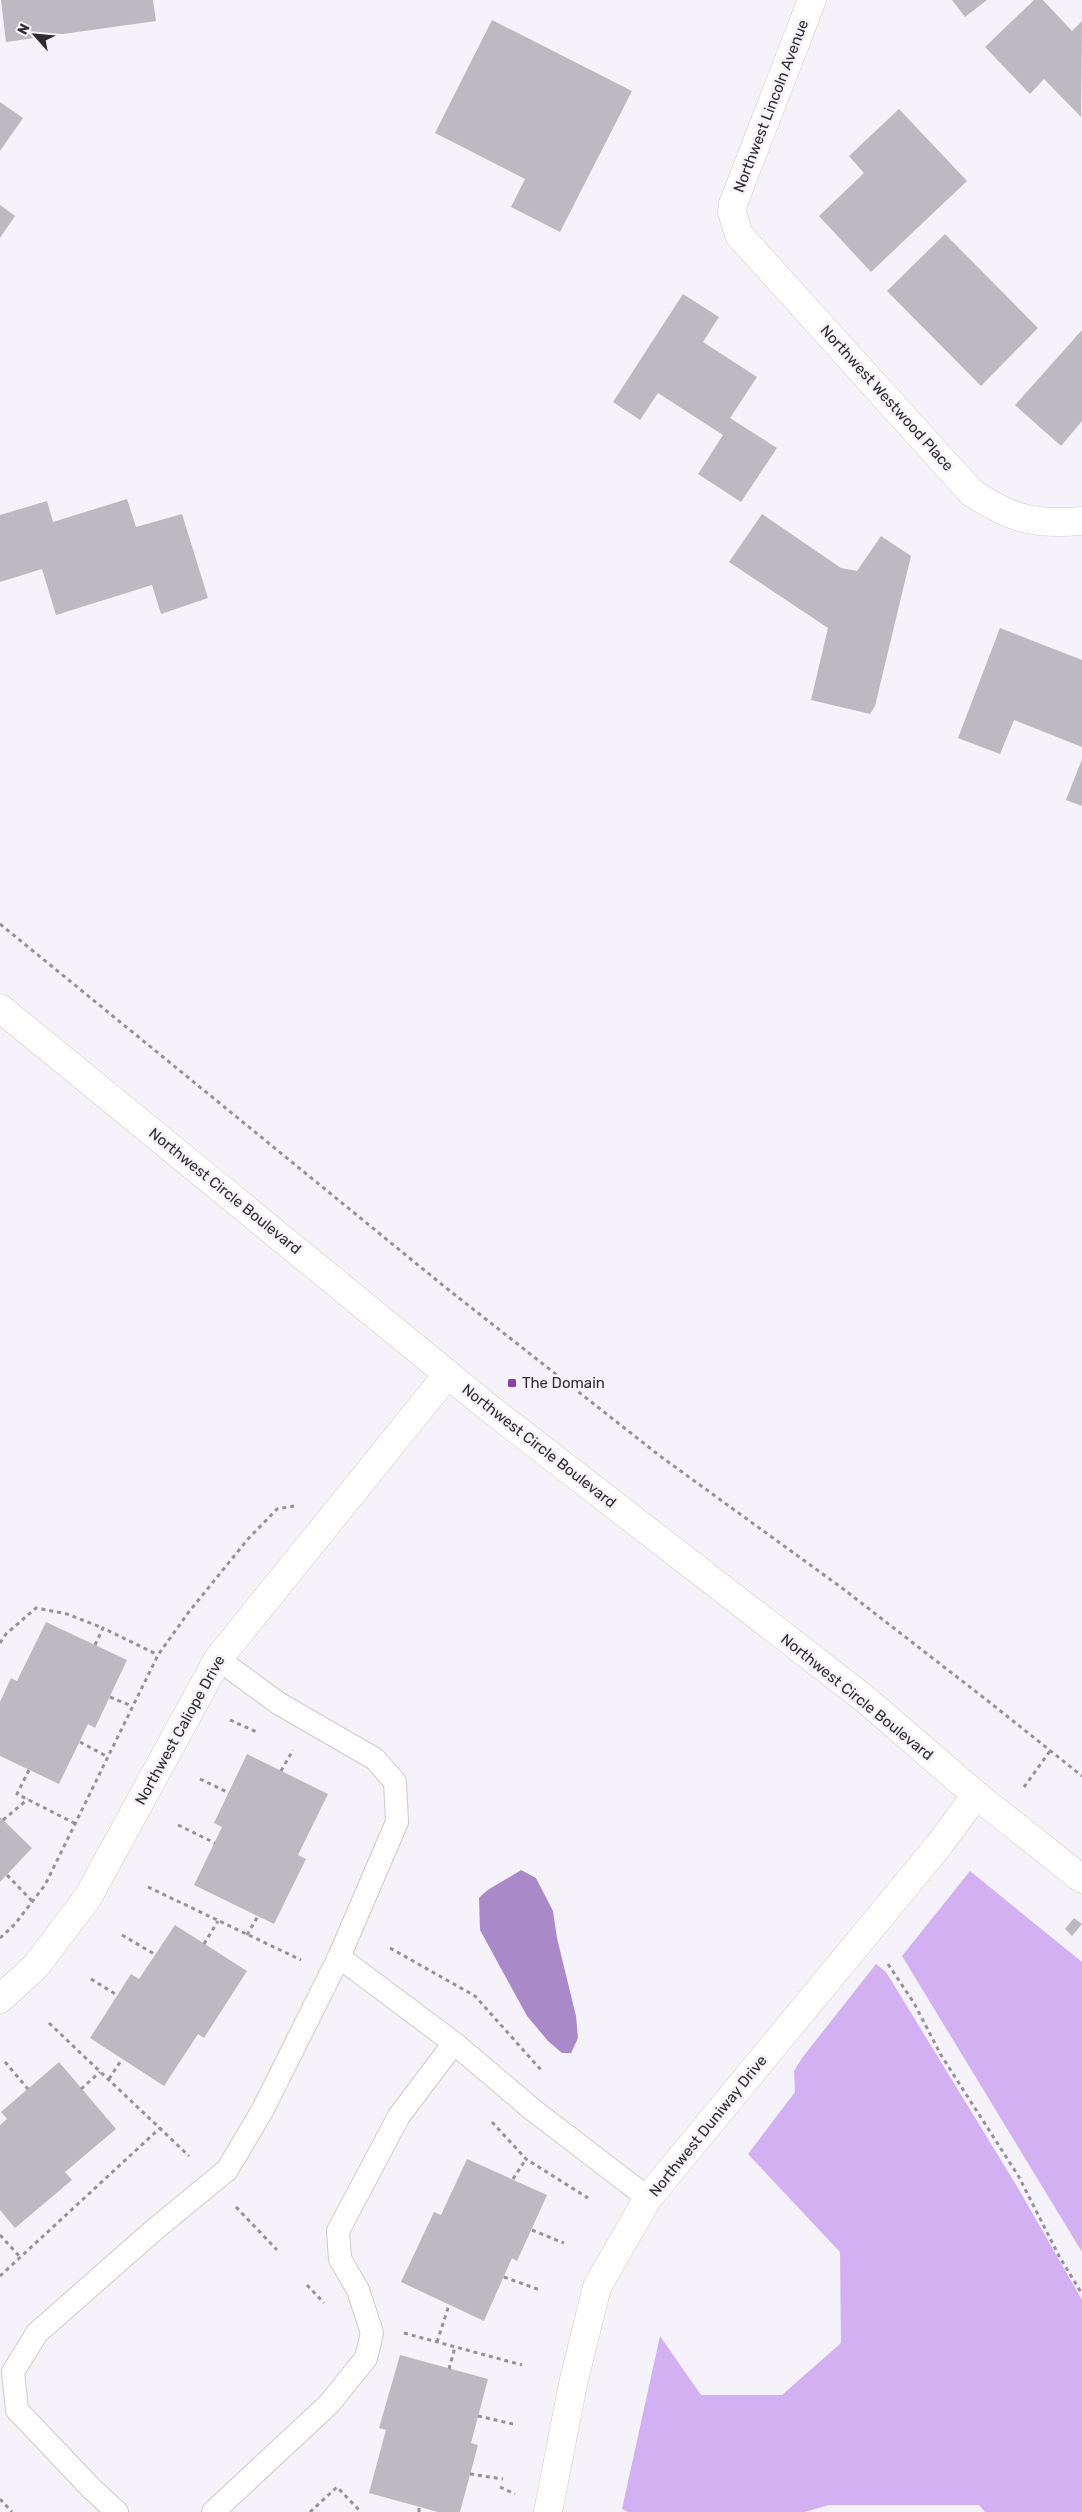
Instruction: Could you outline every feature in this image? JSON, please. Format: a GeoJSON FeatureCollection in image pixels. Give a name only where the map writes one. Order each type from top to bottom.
{"type":"FeatureCollection","features":[{"type":"Feature","properties":{"kind":"street","name":"Northwest Lincoln Avenue"},"geometry":{"type":"LineString","coordinates":[[732,212],[808,1]]}},
{"type":"Feature","properties":{"kind":"street","name":"Northwest Westwood Place"},"geometry":{"type":"LineString","coordinates":[[732,212],[740,235],[972,493],[996,508],[1023,519],[1052,523],[1082,521]]}},
{"type":"Feature","properties":{"kind":"street","name":"Northwest Circle Boulevard"},"geometry":{"type":"LineString","coordinates":[[0,1008],[489,1408],[865,1699],[976,1795],[1082,1879]]}},
{"type":"Feature","properties":{"kind":"street","name":"Northwest Caliope Drive"},"geometry":{"type":"LineString","coordinates":[[0,1999],[36,1966],[88,1897],[218,1659],[448,1374]]}},
{"type":"Feature","properties":{"kind":"street","name":"Northwest Duniway Drive"},"geometry":{"type":"LineString","coordinates":[[548,2512],[572,2384],[597,2288],[648,2198],[939,1846],[976,1795]]}},
{"type":"Feature","properties":{"kind":"lane"},"geometry":{"type":"LineString","coordinates":[[117,2512],[91,2488],[17,2410],[13,2372],[37,2333],[154,2230],[227,2170],[262,2111],[339,1957],[397,1822],[395,1782],[376,1759],[278,1703],[218,1659]]}},
{"type":"Feature","properties":{"kind":"lane"},"geometry":{"type":"LineString","coordinates":[[339,1957],[454,2043],[533,2110],[648,2198]]}},
{"type":"Feature","properties":{"kind":"lane"},"geometry":{"type":"LineString","coordinates":[[213,2512],[329,2404],[366,2358],[372,2332],[358,2290],[340,2259],[338,2231],[400,2116],[454,2043]]}},
{"type":"Feature","properties":{"kind":"path"},"geometry":{"type":"LineString","coordinates":[[0,924],[468,1305],[660,1456],[842,1588],[988,1700],[1082,1776]]}},
{"type":"Feature","properties":{"kind":"path"},"geometry":{"type":"LineString","coordinates":[[0,1644],[6,1634],[36,1608],[67,1614],[103,1628],[158,1654]]}},
{"type":"Feature","properties":{"kind":"path"},"geometry":{"type":"LineString","coordinates":[[95,1645],[103,1628]]}},
{"type":"Feature","properties":{"kind":"path"},"geometry":{"type":"LineString","coordinates":[[110,1697],[132,1706]]}},
{"type":"Feature","properties":{"kind":"path"},"geometry":{"type":"LineString","coordinates":[[80,1742],[108,1757]]}},
{"type":"Feature","properties":{"kind":"path"},"geometry":{"type":"LineString","coordinates":[[281,1771],[293,1750]]}},
{"type":"Feature","properties":{"kind":"path"},"geometry":{"type":"LineString","coordinates":[[29,1770],[17,1794],[76,1824]]}},
{"type":"Feature","properties":{"kind":"path"},"geometry":{"type":"LineString","coordinates":[[200,1779],[229,1792]]}},
{"type":"Feature","properties":{"kind":"path"},"geometry":{"type":"LineString","coordinates":[[3,1820],[28,1799]]}},
{"type":"Feature","properties":{"kind":"path"},"geometry":{"type":"LineString","coordinates":[[178,1825],[215,1843]]}},
{"type":"Feature","properties":{"kind":"path"},"geometry":{"type":"LineString","coordinates":[[7,1875],[33,1902]]}},
{"type":"Feature","properties":{"kind":"path"},"geometry":{"type":"LineString","coordinates":[[148,1887],[301,1960]]}},
{"type":"Feature","properties":{"kind":"path"},"geometry":{"type":"LineString","coordinates":[[248,1935],[258,1916]]}},
{"type":"Feature","properties":{"kind":"path"},"geometry":{"type":"LineString","coordinates":[[204,1944],[218,1921]]}},
{"type":"Feature","properties":{"kind":"path"},"geometry":{"type":"LineString","coordinates":[[122,1935],[156,1955]]}},
{"type":"Feature","properties":{"kind":"path"},"geometry":{"type":"LineString","coordinates":[[390,1948],[474,1996],[545,2074]]}},
{"type":"Feature","properties":{"kind":"path"},"geometry":{"type":"LineString","coordinates":[[883,1960],[893,1969],[914,2003],[941,2055],[1019,2178],[1059,2256],[1082,2294]]}},
{"type":"Feature","properties":{"kind":"path"},"geometry":{"type":"LineString","coordinates":[[92,1979],[117,1996]]}},
{"type":"Feature","properties":{"kind":"path"},"geometry":{"type":"LineString","coordinates":[[49,2023],[189,2156]]}},
{"type":"Feature","properties":{"kind":"path"},"geometry":{"type":"LineString","coordinates":[[108,2080],[122,2059]]}},
{"type":"Feature","properties":{"kind":"path"},"geometry":{"type":"LineString","coordinates":[[5,2062],[28,2089]]}},
{"type":"Feature","properties":{"kind":"path"},"geometry":{"type":"LineString","coordinates":[[81,2088],[100,2072]]}},
{"type":"Feature","properties":{"kind":"path"},"geometry":{"type":"LineString","coordinates":[[486,2116],[526,2159],[591,2200]]}},
{"type":"Feature","properties":{"kind":"path"},"geometry":{"type":"LineString","coordinates":[[0,2276],[160,2128]]}},
{"type":"Feature","properties":{"kind":"path"},"geometry":{"type":"LineString","coordinates":[[513,2179],[526,2159]]}},
{"type":"Feature","properties":{"kind":"path"},"geometry":{"type":"LineString","coordinates":[[235,2205],[277,2250]]}},
{"type":"Feature","properties":{"kind":"path"},"geometry":{"type":"LineString","coordinates":[[532,2230],[564,2243]]}},
{"type":"Feature","properties":{"kind":"path"},"geometry":{"type":"LineString","coordinates":[[0,2235],[20,2257]]}},
{"type":"Feature","properties":{"kind":"path"},"geometry":{"type":"LineString","coordinates":[[504,2277],[540,2290]]}},
{"type":"Feature","properties":{"kind":"path"},"geometry":{"type":"LineString","coordinates":[[437,2342],[449,2305]]}},
{"type":"Feature","properties":{"kind":"path"},"geometry":{"type":"LineString","coordinates":[[403,2332],[522,2365]]}},
{"type":"Feature","properties":{"kind":"path"},"geometry":{"type":"LineString","coordinates":[[449,2369],[455,2347]]}},
{"type":"Feature","properties":{"kind":"path"},"geometry":{"type":"LineString","coordinates":[[478,2416],[513,2424]]}},
{"type":"Feature","properties":{"kind":"path"},"geometry":{"type":"LineString","coordinates":[[470,2474],[503,2479]]}},
{"type":"Feature","properties":{"kind":"path"},"geometry":{"type":"LineString","coordinates":[[310,2512],[337,2487],[360,2512]]}},
{"type":"Feature","properties":{"kind":"path"},"geometry":{"type":"LineString","coordinates":[[500,2487],[520,2496]]}},
{"type":"Feature","properties":{"kind":"path"},"geometry":{"type":"LineString","coordinates":[[0,2499],[12,2512]]}},
{"type":"Feature","properties":{"kind":"path"},"geometry":{"type":"LineString","coordinates":[[419,2512],[420,2507]]}},
{"type":"Feature","properties":{"kind":"shaded area"},"geometry":{"type":"Polygon","coordinates":[[[521,1870],[536,1878],[553,1911],[557,1938],[576,2016],[578,2038],[571,2053],[562,2053],[548,2041],[527,2016],[480,1930],[479,1898],[521,1870]]]}},
{"type":"Feature","properties":{"kind":"shaded area"},"geometry":{"type":"Polygon","coordinates":[[[970,1871],[1082,1962],[1082,2252],[902,1956],[970,1871]]]}},
{"type":"Feature","properties":{"kind":"shaded area"},"geometry":{"type":"Polygon","coordinates":[[[876,1964],[886,1972],[1018,2188],[1082,2300],[1082,2512],[985,2512],[979,2505],[829,2505],[805,2512],[628,2512],[622,2509],[660,2336],[701,2395],[782,2395],[841,2343],[840,2252],[748,2154],[795,2092],[794,2071],[802,2058],[876,1964]]]}},
{"type":"Feature","properties":{"kind":"building"},"geometry":{"type":"Polygon","coordinates":[[[1,0],[153,0],[156,21],[6,42],[1,0]]]}},
{"type":"Feature","properties":{"kind":"building"},"geometry":{"type":"Polygon","coordinates":[[[952,0],[987,0],[965,17],[952,0]]]}},
{"type":"Feature","properties":{"kind":"building"},"geometry":{"type":"Polygon","coordinates":[[[1034,0],[1043,0],[1072,31],[1082,21],[1081,117],[1044,79],[1030,94],[985,47],[1034,0]]]}},
{"type":"Feature","properties":{"kind":"building"},"geometry":{"type":"Polygon","coordinates":[[[492,20],[632,91],[560,232],[511,207],[525,179],[435,133],[492,20]]]}},
{"type":"Feature","properties":{"kind":"building"},"geometry":{"type":"Polygon","coordinates":[[[0,102],[23,118],[0,151],[0,102]]]}},
{"type":"Feature","properties":{"kind":"building"},"geometry":{"type":"Polygon","coordinates":[[[899,109],[967,181],[871,272],[819,216],[864,173],[849,156],[899,109]]]}},
{"type":"Feature","properties":{"kind":"building"},"geometry":{"type":"Polygon","coordinates":[[[0,205],[15,216],[0,238],[0,205]]]}},
{"type":"Feature","properties":{"kind":"building"},"geometry":{"type":"Polygon","coordinates":[[[945,234],[1038,328],[981,386],[887,291],[945,234]]]}},
{"type":"Feature","properties":{"kind":"building"},"geometry":{"type":"Polygon","coordinates":[[[683,294],[719,317],[703,342],[757,377],[730,418],[777,448],[741,502],[698,474],[723,435],[658,393],[640,420],[613,402],[683,294]]]}},
{"type":"Feature","properties":{"kind":"building"},"geometry":{"type":"Polygon","coordinates":[[[1082,330],[1082,421],[1061,446],[1015,405],[1082,330]]]}},
{"type":"Feature","properties":{"kind":"building"},"geometry":{"type":"Polygon","coordinates":[[[127,499],[136,527],[182,514],[208,598],[161,614],[152,585],[56,615],[42,569],[0,582],[0,515],[47,501],[53,522],[127,499]]]}},
{"type":"Feature","properties":{"kind":"building"},"geometry":{"type":"Polygon","coordinates":[[[762,514],[841,568],[857,571],[881,536],[911,556],[875,706],[870,714],[811,700],[828,628],[729,562],[762,514]]]}},
{"type":"Feature","properties":{"kind":"building"},"geometry":{"type":"Polygon","coordinates":[[[1000,628],[1082,660],[1082,747],[1014,720],[1000,754],[958,738],[1000,628]]]}},
{"type":"Feature","properties":{"kind":"building"},"geometry":{"type":"Polygon","coordinates":[[[1082,759],[1082,806],[1066,800],[1082,759]]]}},
{"type":"Feature","properties":{"kind":"building"},"geometry":{"type":"Polygon","coordinates":[[[46,1622],[127,1660],[95,1728],[88,1724],[59,1784],[0,1756],[0,1702],[11,1678],[17,1681],[46,1622]]]}},
{"type":"Feature","properties":{"kind":"building"},"geometry":{"type":"Polygon","coordinates":[[[247,1754],[328,1794],[298,1855],[306,1859],[274,1924],[194,1885],[222,1827],[214,1823],[247,1754]]]}},
{"type":"Feature","properties":{"kind":"building"},"geometry":{"type":"Polygon","coordinates":[[[0,1817],[32,1848],[0,1882],[0,1817]]]}},
{"type":"Feature","properties":{"kind":"building"},"geometry":{"type":"Polygon","coordinates":[[[1074,1918],[1082,1924],[1072,1936],[1065,1929],[1074,1918]]]}},
{"type":"Feature","properties":{"kind":"building"},"geometry":{"type":"Polygon","coordinates":[[[175,1925],[247,1971],[204,2038],[198,2034],[164,2086],[90,2038],[131,1974],[139,1979],[175,1925]]]}},
{"type":"Feature","properties":{"kind":"building"},"geometry":{"type":"Polygon","coordinates":[[[59,2062],[116,2129],[65,2172],[72,2180],[15,2228],[0,2210],[0,2125],[7,2119],[1,2112],[59,2062]]]}},
{"type":"Feature","properties":{"kind":"building"},"geometry":{"type":"Polygon","coordinates":[[[467,2159],[547,2195],[517,2261],[512,2258],[484,2321],[401,2282],[434,2212],[441,2215],[467,2159]]]}},
{"type":"Feature","properties":{"kind":"building"},"geometry":{"type":"Polygon","coordinates":[[[400,2355],[488,2379],[471,2443],[478,2445],[460,2512],[438,2512],[369,2493],[386,2430],[379,2428],[400,2355]]]}},
{"type":"Feature","properties":{"kind":"place","name":"The Domain"},"geometry":{"type":"Point","coordinates":[512,1383]}}]}
